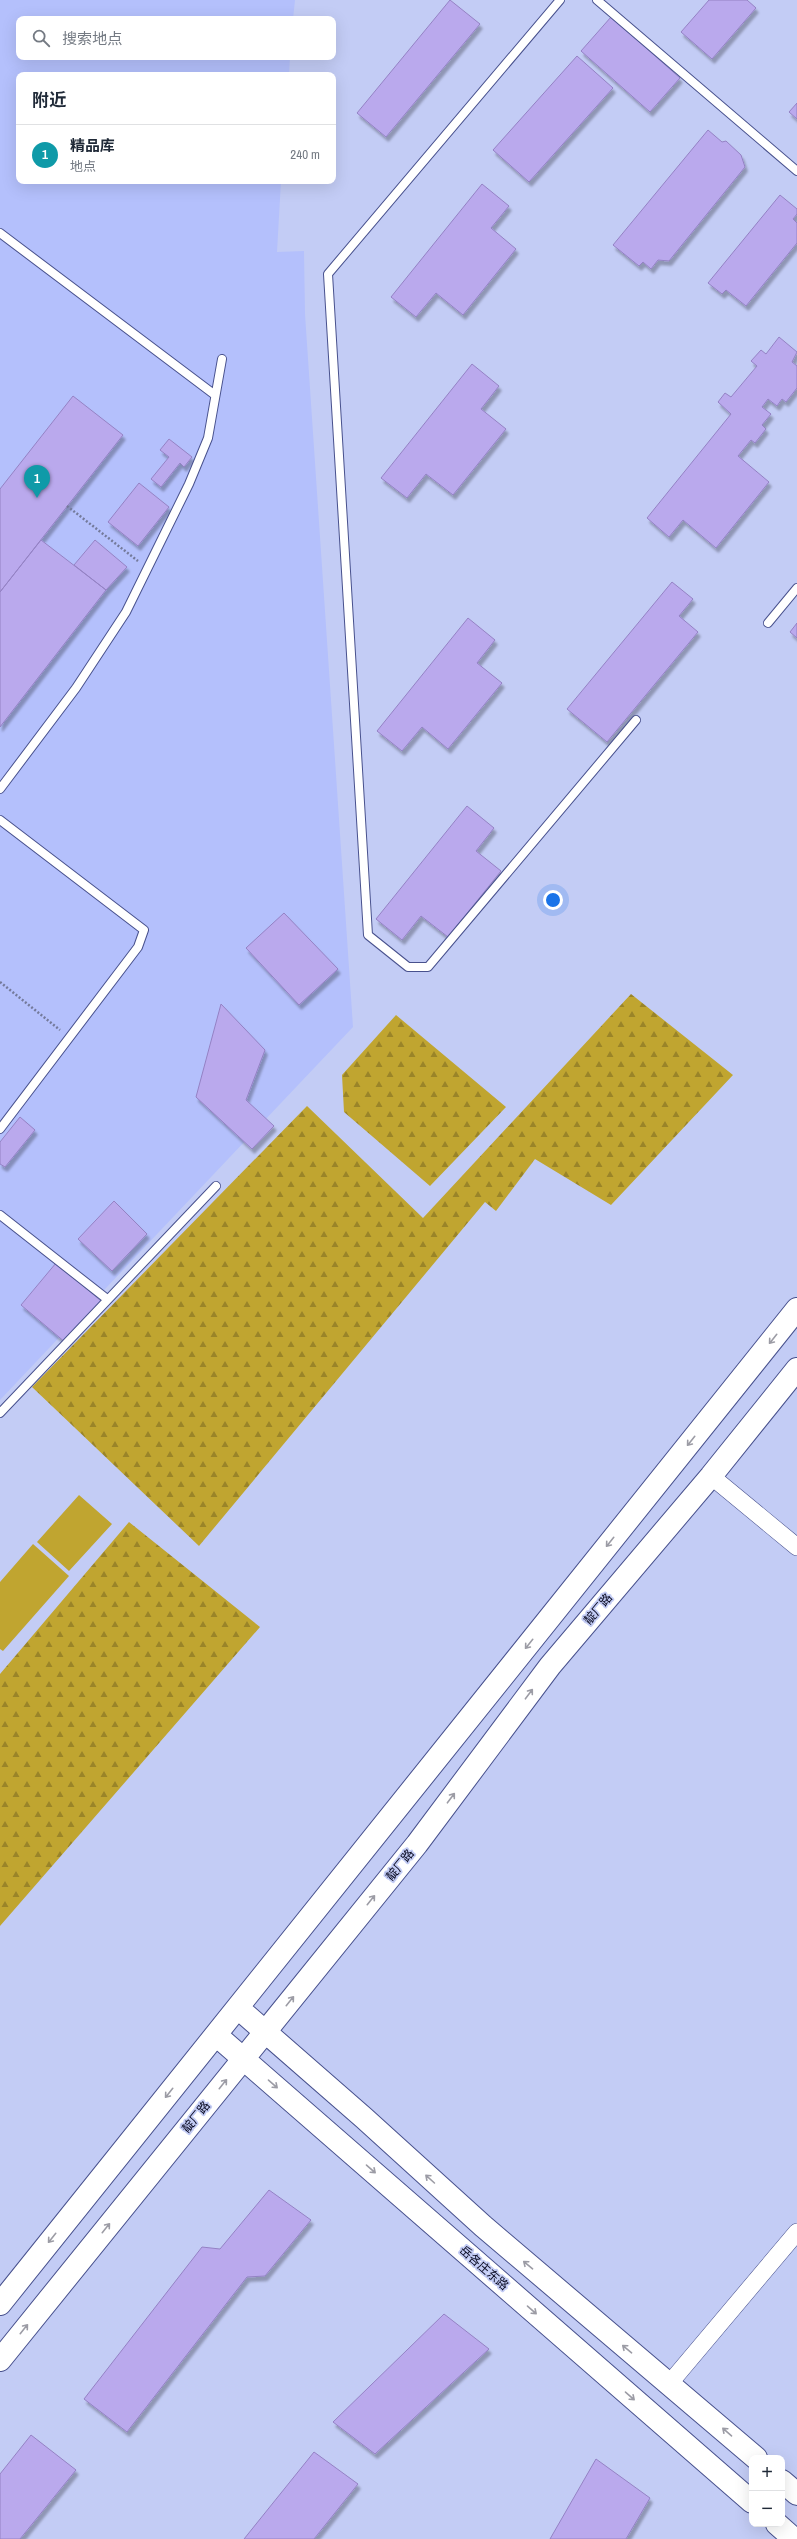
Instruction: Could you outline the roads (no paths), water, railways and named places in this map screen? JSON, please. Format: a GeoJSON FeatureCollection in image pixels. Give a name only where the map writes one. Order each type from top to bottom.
{"type":"FeatureCollection","features":[{"type":"Feature","properties":{"kind":"main road"},"geometry":{"type":"LineString","coordinates":[[0,2304],[797,1309]]}},
{"type":"Feature","properties":{"kind":"main road","name":"靛厂路"},"geometry":{"type":"LineString","coordinates":[[0,2360],[417,1844],[550,1666],[711,1476],[797,1369]]}},
{"type":"Feature","properties":{"kind":"main road"},"geometry":{"type":"LineString","coordinates":[[238,2008],[482,2226],[752,2455]]}},
{"type":"Feature","properties":{"kind":"main road","name":"岳各庄东路"},"geometry":{"type":"LineString","coordinates":[[216,2035],[749,2499]]}},
{"type":"Feature","properties":{"kind":"main road"},"geometry":{"type":"LineString","coordinates":[[785,2484],[797,2494]]}},
{"type":"Feature","properties":{"kind":"main road"},"geometry":{"type":"LineString","coordinates":[[780,2527],[794,2539]]}},
{"type":"Feature","properties":{"kind":"street"},"geometry":{"type":"LineString","coordinates":[[711,1476],[797,1547]]}},
{"type":"Feature","properties":{"kind":"street"},"geometry":{"type":"LineString","coordinates":[[669,2384],[797,2232]]}},
{"type":"Feature","properties":{"kind":"lane"},"geometry":{"type":"LineString","coordinates":[[560,0],[328,274],[368,935],[408,968],[428,967],[636,720]]}},
{"type":"Feature","properties":{"kind":"lane"},"geometry":{"type":"LineString","coordinates":[[597,0],[797,171]]}},
{"type":"Feature","properties":{"kind":"lane"},"geometry":{"type":"LineString","coordinates":[[0,233],[216,395]]}},
{"type":"Feature","properties":{"kind":"lane"},"geometry":{"type":"LineString","coordinates":[[0,789],[81,682],[126,612],[189,484],[208,438],[222,359]]}},
{"type":"Feature","properties":{"kind":"lane"},"geometry":{"type":"LineString","coordinates":[[768,623],[797,588]]}},
{"type":"Feature","properties":{"kind":"lane"},"geometry":{"type":"LineString","coordinates":[[0,820],[144,930],[138,947],[0,1129]]}},
{"type":"Feature","properties":{"kind":"lane"},"geometry":{"type":"LineString","coordinates":[[0,1413],[216,1186]]}},
{"type":"Feature","properties":{"kind":"lane"},"geometry":{"type":"LineString","coordinates":[[0,1215],[107,1299]]}},
{"type":"Feature","properties":{"kind":"place","name":"精品库"},"geometry":{"type":"Point","coordinates":[37,498]}}]}
